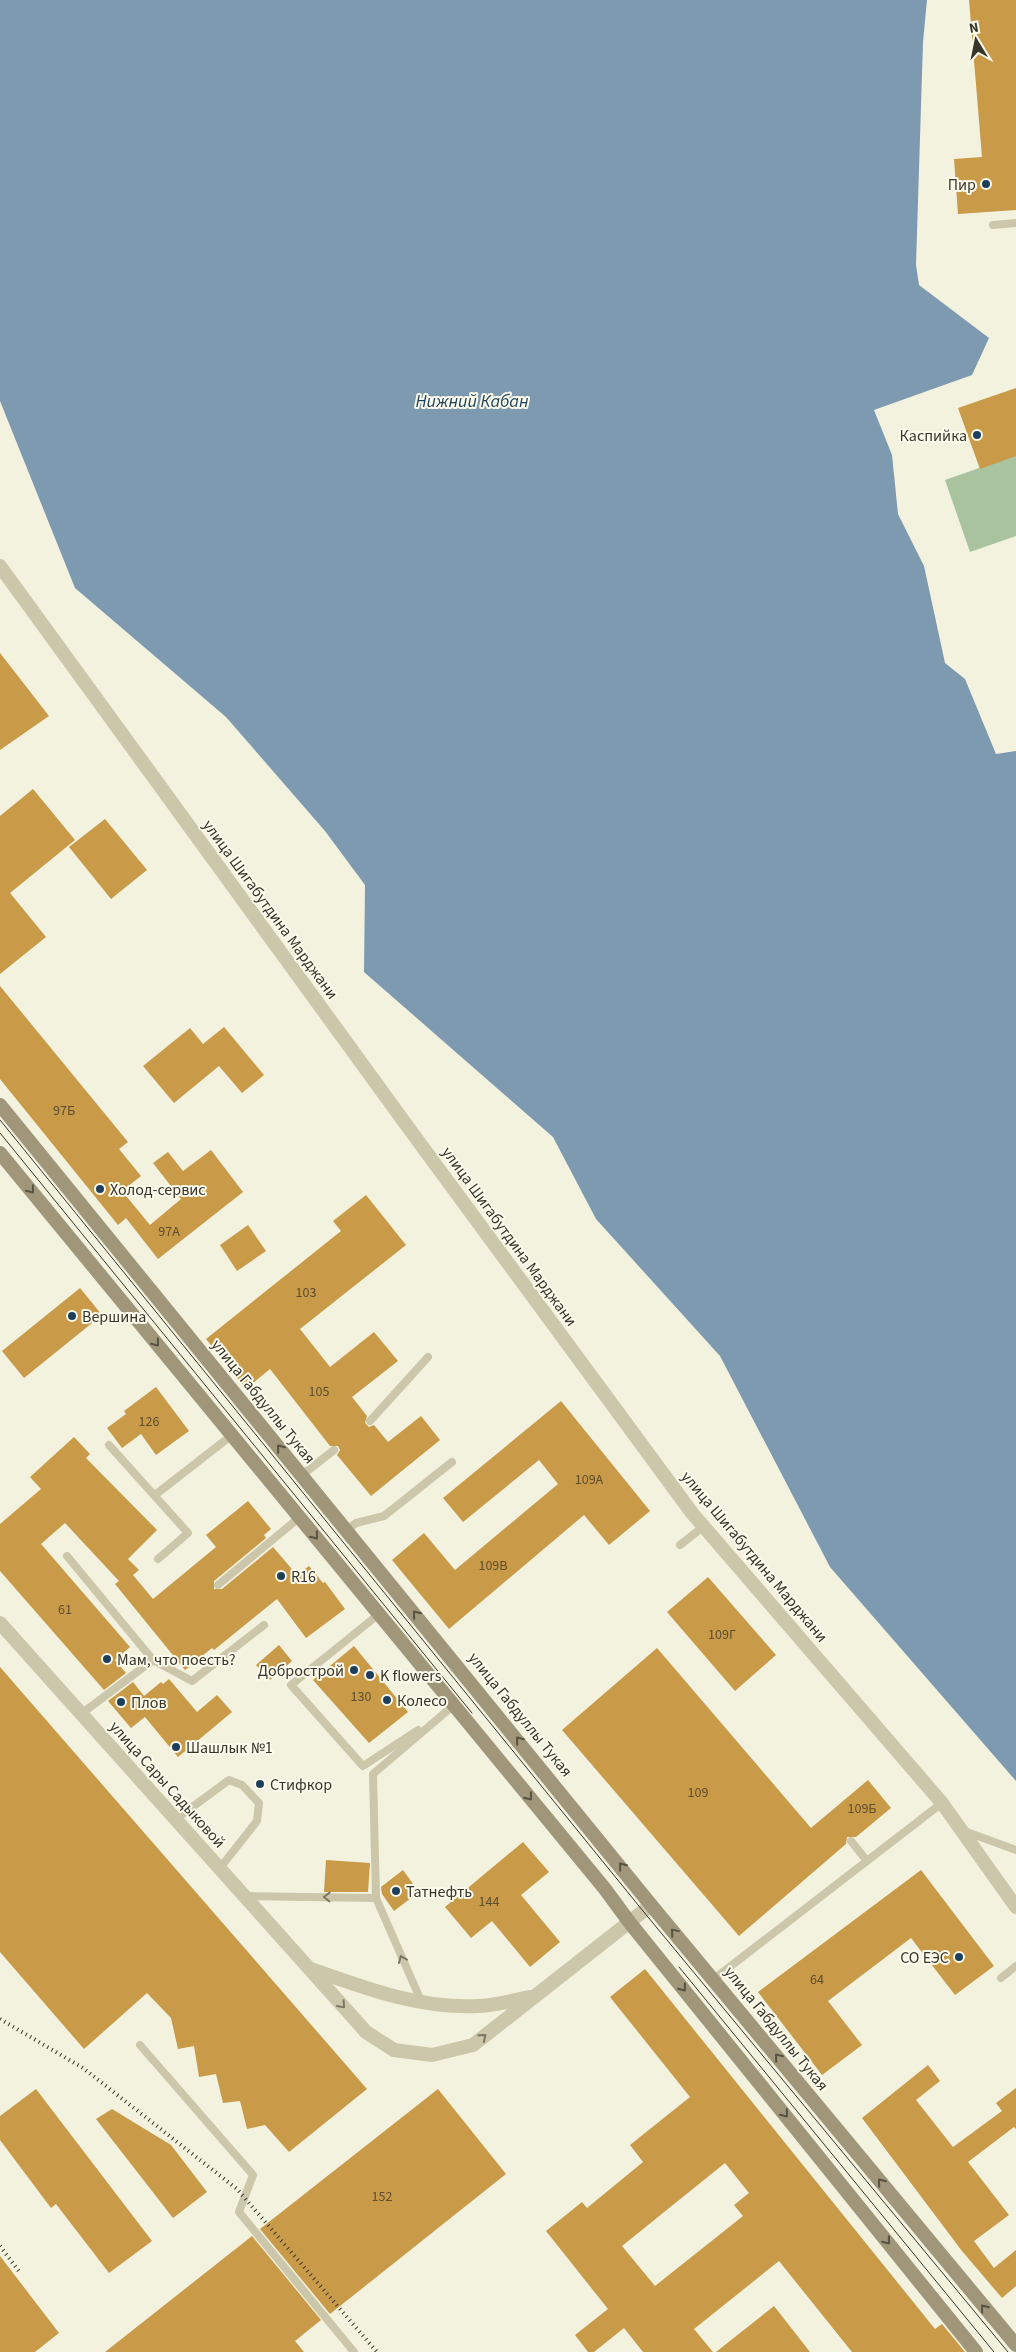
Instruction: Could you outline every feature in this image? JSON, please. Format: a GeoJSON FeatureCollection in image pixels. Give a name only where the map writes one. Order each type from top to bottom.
{"type":"FeatureCollection","features":[{"type":"Feature","properties":{"kind":"main road","name":"улица Габдуллы Тукая"},"geometry":{"type":"LineString","coordinates":[[0,1105],[651,1905],[1016,2345]]}},
{"type":"Feature","properties":{"kind":"main road"},"geometry":{"type":"LineString","coordinates":[[0,1153],[599,1881],[630,1923],[976,2352]]}},
{"type":"Feature","properties":{"kind":"street","name":"улица Шигабутдина Марджани"},"geometry":{"type":"LineString","coordinates":[[0,566],[413,1134],[704,1526],[942,1803],[1016,1907]]}},
{"type":"Feature","properties":{"kind":"street","name":"улица Сары Садыковой"},"geometry":{"type":"LineString","coordinates":[[0,1623],[366,2032],[394,2050],[432,2055],[473,2045],[531,1997],[630,1923],[651,1905]]}},
{"type":"Feature","properties":{"kind":"street","name":"улица Сары Садыковой"},"geometry":{"type":"LineString","coordinates":[[310,1968],[372,1991],[422,2004],[479,2006],[531,1997]]}},
{"type":"Feature","properties":{"kind":"lane"},"geometry":{"type":"LineString","coordinates":[[993,225],[1016,223]]}},
{"type":"Feature","properties":{"kind":"lane"},"geometry":{"type":"LineString","coordinates":[[370,1421],[428,1357]]}},
{"type":"Feature","properties":{"kind":"lane"},"geometry":{"type":"LineString","coordinates":[[155,1495],[232,1435]]}},
{"type":"Feature","properties":{"kind":"lane"},"geometry":{"type":"LineString","coordinates":[[109,1445],[188,1533],[158,1559]]}},
{"type":"Feature","properties":{"kind":"lane"},"geometry":{"type":"LineString","coordinates":[[302,1475],[334,1450]]}},
{"type":"Feature","properties":{"kind":"lane"},"geometry":{"type":"LineString","coordinates":[[347,1530],[356,1523],[384,1516],[452,1462]]}},
{"type":"Feature","properties":{"kind":"lane"},"geometry":{"type":"LineString","coordinates":[[218,1586],[300,1517]]}},
{"type":"Feature","properties":{"kind":"lane"},"geometry":{"type":"LineString","coordinates":[[680,1545],[704,1526]]}},
{"type":"Feature","properties":{"kind":"lane"},"geometry":{"type":"LineString","coordinates":[[67,1556],[153,1660],[192,1681],[264,1625]]}},
{"type":"Feature","properties":{"kind":"lane"},"geometry":{"type":"LineString","coordinates":[[379,1614],[291,1685],[363,1766],[442,1715]]}},
{"type":"Feature","properties":{"kind":"lane"},"geometry":{"type":"LineString","coordinates":[[82,1714],[153,1660]]}},
{"type":"Feature","properties":{"kind":"lane"},"geometry":{"type":"LineString","coordinates":[[422,2004],[376,1898],[373,1774],[454,1705]]}},
{"type":"Feature","properties":{"kind":"lane"},"geometry":{"type":"LineString","coordinates":[[176,1819],[229,1780],[242,1785],[259,1803],[257,1821],[220,1868]]}},
{"type":"Feature","properties":{"kind":"lane"},"geometry":{"type":"LineString","coordinates":[[714,1979],[942,1803]]}},
{"type":"Feature","properties":{"kind":"lane"},"geometry":{"type":"LineString","coordinates":[[962,1830],[1016,1850]]}},
{"type":"Feature","properties":{"kind":"lane"},"geometry":{"type":"LineString","coordinates":[[851,1841],[867,1861]]}},
{"type":"Feature","properties":{"kind":"lane"},"geometry":{"type":"LineString","coordinates":[[244,1896],[376,1898]]}},
{"type":"Feature","properties":{"kind":"lane"},"geometry":{"type":"LineString","coordinates":[[1001,1978],[1016,1966]]}},
{"type":"Feature","properties":{"kind":"lane"},"geometry":{"type":"LineString","coordinates":[[140,2045],[253,2175],[239,2212],[354,2352]]}},
{"type":"Feature","properties":{"kind":"green space"},"geometry":{"type":"Polygon","coordinates":[[[1016,455],[1016,536],[970,552],[945,480],[1016,455]]]}},
{"type":"Feature","properties":{"kind":"water","name":"Нижний Кабан"},"geometry":{"type":"Polygon","coordinates":[[[0,0],[927,0],[923,42],[916,265],[919,285],[989,338],[972,375],[874,410],[892,455],[898,514],[924,566],[945,663],[965,679],[996,754],[1016,751],[1016,1781],[830,1567],[720,1356],[596,1219],[553,1137],[364,972],[365,885],[325,831],[226,717],[75,588],[0,401],[0,0]]]}},
{"type":"Feature","properties":{"kind":"building"},"geometry":{"type":"Polygon","coordinates":[[[969,0],[1016,0],[1016,210],[958,214],[954,159],[982,157],[969,0]]]}},
{"type":"Feature","properties":{"kind":"building"},"geometry":{"type":"Polygon","coordinates":[[[1016,388],[1016,456],[980,469],[958,408],[1016,388]]]}},
{"type":"Feature","properties":{"kind":"building"},"geometry":{"type":"Polygon","coordinates":[[[0,653],[49,716],[0,750],[0,653]]]}},
{"type":"Feature","properties":{"kind":"building"},"geometry":{"type":"Polygon","coordinates":[[[33,789],[75,840],[10,893],[46,937],[0,974],[0,816],[33,789]]]}},
{"type":"Feature","properties":{"kind":"building"},"geometry":{"type":"Polygon","coordinates":[[[105,819],[147,870],[111,899],[69,847],[105,819]]]}},
{"type":"Feature","properties":{"kind":"building"},"geometry":{"type":"Polygon","coordinates":[[[0,986],[128,1142],[119,1149],[141,1176],[122,1191],[150,1225],[181,1199],[153,1163],[168,1152],[183,1171],[211,1150],[243,1192],[158,1259],[126,1218],[118,1225],[0,1079],[0,986]]]}},
{"type":"Feature","properties":{"kind":"building"},"geometry":{"type":"Polygon","coordinates":[[[224,1027],[264,1075],[242,1093],[219,1066],[174,1103],[143,1066],[190,1028],[203,1044],[224,1027]]]}},
{"type":"Feature","properties":{"kind":"building"},"geometry":{"type":"Polygon","coordinates":[[[366,1195],[406,1245],[300,1329],[330,1367],[374,1332],[398,1361],[352,1397],[367,1416],[365,1423],[369,1427],[374,1425],[388,1442],[421,1416],[440,1440],[371,1496],[337,1455],[340,1450],[338,1446],[330,1446],[270,1369],[246,1389],[206,1339],[341,1231],[333,1221],[366,1195]]]}},
{"type":"Feature","properties":{"kind":"building"},"geometry":{"type":"Polygon","coordinates":[[[248,1225],[266,1251],[237,1271],[220,1245],[248,1225]]]}},
{"type":"Feature","properties":{"kind":"building"},"geometry":{"type":"Polygon","coordinates":[[[80,1288],[102,1315],[24,1378],[2,1351],[80,1288]]]}},
{"type":"Feature","properties":{"kind":"building"},"geometry":{"type":"Polygon","coordinates":[[[156,1387],[189,1431],[156,1455],[141,1434],[122,1448],[107,1428],[126,1414],[124,1411],[156,1387]]]}},
{"type":"Feature","properties":{"kind":"building"},"geometry":{"type":"Polygon","coordinates":[[[561,1401],[650,1511],[609,1545],[584,1515],[449,1629],[392,1560],[424,1533],[455,1570],[558,1484],[539,1460],[463,1522],[443,1498],[561,1401]]]}},
{"type":"Feature","properties":{"kind":"building"},"geometry":{"type":"Polygon","coordinates":[[[74,1437],[90,1454],[86,1458],[157,1530],[128,1559],[139,1570],[133,1575],[153,1599],[216,1547],[206,1535],[248,1501],[271,1529],[264,1535],[266,1538],[214,1581],[214,1589],[222,1589],[273,1547],[297,1575],[309,1566],[323,1583],[325,1582],[345,1609],[306,1638],[277,1599],[214,1650],[212,1648],[185,1670],[115,1584],[119,1581],[65,1523],[41,1544],[130,1647],[115,1660],[126,1673],[104,1690],[0,1571],[0,1524],[41,1489],[30,1477],[74,1437]]]}},
{"type":"Feature","properties":{"kind":"building"},"geometry":{"type":"Polygon","coordinates":[[[708,1577],[776,1655],[735,1691],[667,1612],[708,1577]]]}},
{"type":"Feature","properties":{"kind":"building"},"geometry":{"type":"Polygon","coordinates":[[[279,1645],[292,1661],[270,1680],[256,1665],[279,1645]]]}},
{"type":"Feature","properties":{"kind":"building"},"geometry":{"type":"Polygon","coordinates":[[[354,1646],[408,1712],[369,1743],[313,1680],[354,1646]]]}},
{"type":"Feature","properties":{"kind":"building"},"geometry":{"type":"Polygon","coordinates":[[[657,1648],[811,1828],[868,1780],[891,1808],[856,1837],[847,1837],[846,1844],[739,1936],[562,1730],[657,1648]]]}},
{"type":"Feature","properties":{"kind":"building"},"geometry":{"type":"Polygon","coordinates":[[[0,1667],[367,2089],[289,2152],[265,2125],[247,2129],[240,2101],[223,2103],[216,2074],[199,2077],[194,2046],[178,2049],[171,2018],[147,1993],[84,2049],[0,1952],[0,1667]]]}},
{"type":"Feature","properties":{"kind":"building"},"geometry":{"type":"Polygon","coordinates":[[[169,1679],[197,1712],[217,1695],[232,1712],[178,1757],[145,1717],[131,1728],[108,1701],[133,1682],[144,1696],[161,1682],[163,1684],[169,1679]]]}},
{"type":"Feature","properties":{"kind":"building"},"geometry":{"type":"Polygon","coordinates":[[[523,1842],[549,1872],[521,1895],[560,1942],[530,1967],[492,1921],[471,1938],[445,1907],[523,1842]]]}},
{"type":"Feature","properties":{"kind":"building"},"geometry":{"type":"Polygon","coordinates":[[[326,1860],[370,1863],[368,1892],[324,1892],[326,1860]]]}},
{"type":"Feature","properties":{"kind":"building"},"geometry":{"type":"Polygon","coordinates":[[[403,1870],[419,1892],[394,1911],[382,1894],[381,1887],[403,1870]]]}},
{"type":"Feature","properties":{"kind":"building"},"geometry":{"type":"Polygon","coordinates":[[[921,1870],[994,1966],[955,1995],[911,1938],[828,2001],[862,2045],[822,2075],[758,1992],[921,1870]]]}},
{"type":"Feature","properties":{"kind":"building"},"geometry":{"type":"Polygon","coordinates":[[[645,1969],[935,2329],[942,2324],[965,2352],[852,2352],[779,2261],[694,2329],[713,2352],[643,2352],[624,2328],[594,2352],[588,2352],[575,2335],[608,2309],[546,2231],[582,2202],[587,2208],[643,2162],[630,2145],[690,2097],[610,1997],[645,1969]],[[725,2163],[622,2246],[655,2286],[743,2216],[734,2205],[749,2193],[725,2163]]]}},
{"type":"Feature","properties":{"kind":"building"},"geometry":{"type":"Polygon","coordinates":[[[928,2065],[940,2081],[916,2100],[953,2147],[1002,2111],[996,2103],[1016,2088],[1016,2129],[1014,2127],[968,2162],[1009,2215],[974,2241],[994,2268],[1016,2250],[1016,2286],[1002,2298],[962,2251],[862,2118],[928,2065]]]}},
{"type":"Feature","properties":{"kind":"building"},"geometry":{"type":"Polygon","coordinates":[[[36,2089],[152,2241],[109,2273],[56,2204],[51,2208],[0,2140],[0,2116],[36,2089]]]}},
{"type":"Feature","properties":{"kind":"building"},"geometry":{"type":"Polygon","coordinates":[[[438,2089],[506,2174],[330,2314],[260,2229],[438,2089]]]}},
{"type":"Feature","properties":{"kind":"building"},"geometry":{"type":"Polygon","coordinates":[[[112,2109],[171,2145],[207,2192],[173,2218],[96,2119],[112,2109]]]}},
{"type":"Feature","properties":{"kind":"building"},"geometry":{"type":"Polygon","coordinates":[[[252,2236],[321,2320],[295,2341],[304,2352],[105,2352],[252,2236]]]}},
{"type":"Feature","properties":{"kind":"building"},"geometry":{"type":"Polygon","coordinates":[[[0,2256],[59,2333],[35,2352],[0,2352],[0,2256]]]}},
{"type":"Feature","properties":{"kind":"building"},"geometry":{"type":"Polygon","coordinates":[[[774,2306],[810,2352],[716,2352],[774,2306]]]}},
{"type":"Feature","properties":{"kind":"tram line"},"geometry":{"type":"LineString","coordinates":[[0,1120],[643,1911],[1008,2352]]}},
{"type":"Feature","properties":{"kind":"tram line"},"geometry":{"type":"LineString","coordinates":[[0,1133],[472,1713]]}},
{"type":"Feature","properties":{"kind":"tram line"},"geometry":{"type":"LineString","coordinates":[[679,1967],[994,2352]]}},
{"type":"Feature","properties":{"kind":"railway"},"geometry":{"type":"LineString","coordinates":[[0,2019],[83,2068],[237,2189],[377,2352]]}},
{"type":"Feature","properties":{"kind":"railway"},"geometry":{"type":"LineString","coordinates":[[0,2246],[21,2274]]}},
{"type":"Feature","properties":{"kind":"place","name":"Пир"},"geometry":{"type":"Point","coordinates":[986,184]}},
{"type":"Feature","properties":{"kind":"place","name":"Каспийка"},"geometry":{"type":"Point","coordinates":[977,435]}},
{"type":"Feature","properties":{"kind":"place","name":"Холод-сервис"},"geometry":{"type":"Point","coordinates":[100,1189]}},
{"type":"Feature","properties":{"kind":"place","name":"Вершина"},"geometry":{"type":"Point","coordinates":[72,1316]}},
{"type":"Feature","properties":{"kind":"place","name":"R16"},"geometry":{"type":"Point","coordinates":[281,1576]}},
{"type":"Feature","properties":{"kind":"place","name":"Мам, что поесть?"},"geometry":{"type":"Point","coordinates":[107,1659]}},
{"type":"Feature","properties":{"kind":"place","name":"Добрострой"},"geometry":{"type":"Point","coordinates":[354,1670]}},
{"type":"Feature","properties":{"kind":"place","name":"K flowers"},"geometry":{"type":"Point","coordinates":[370,1675]}},
{"type":"Feature","properties":{"kind":"place","name":"Колесо"},"geometry":{"type":"Point","coordinates":[387,1700]}},
{"type":"Feature","properties":{"kind":"place","name":"Плов"},"geometry":{"type":"Point","coordinates":[121,1702]}},
{"type":"Feature","properties":{"kind":"place","name":"Шашлык №1"},"geometry":{"type":"Point","coordinates":[176,1747]}},
{"type":"Feature","properties":{"kind":"place","name":"Стифкор"},"geometry":{"type":"Point","coordinates":[260,1784]}},
{"type":"Feature","properties":{"kind":"place","name":"Татнефть"},"geometry":{"type":"Point","coordinates":[396,1891]}},
{"type":"Feature","properties":{"kind":"place","name":"СО ЕЭС"},"geometry":{"type":"Point","coordinates":[959,1957]}}]}
